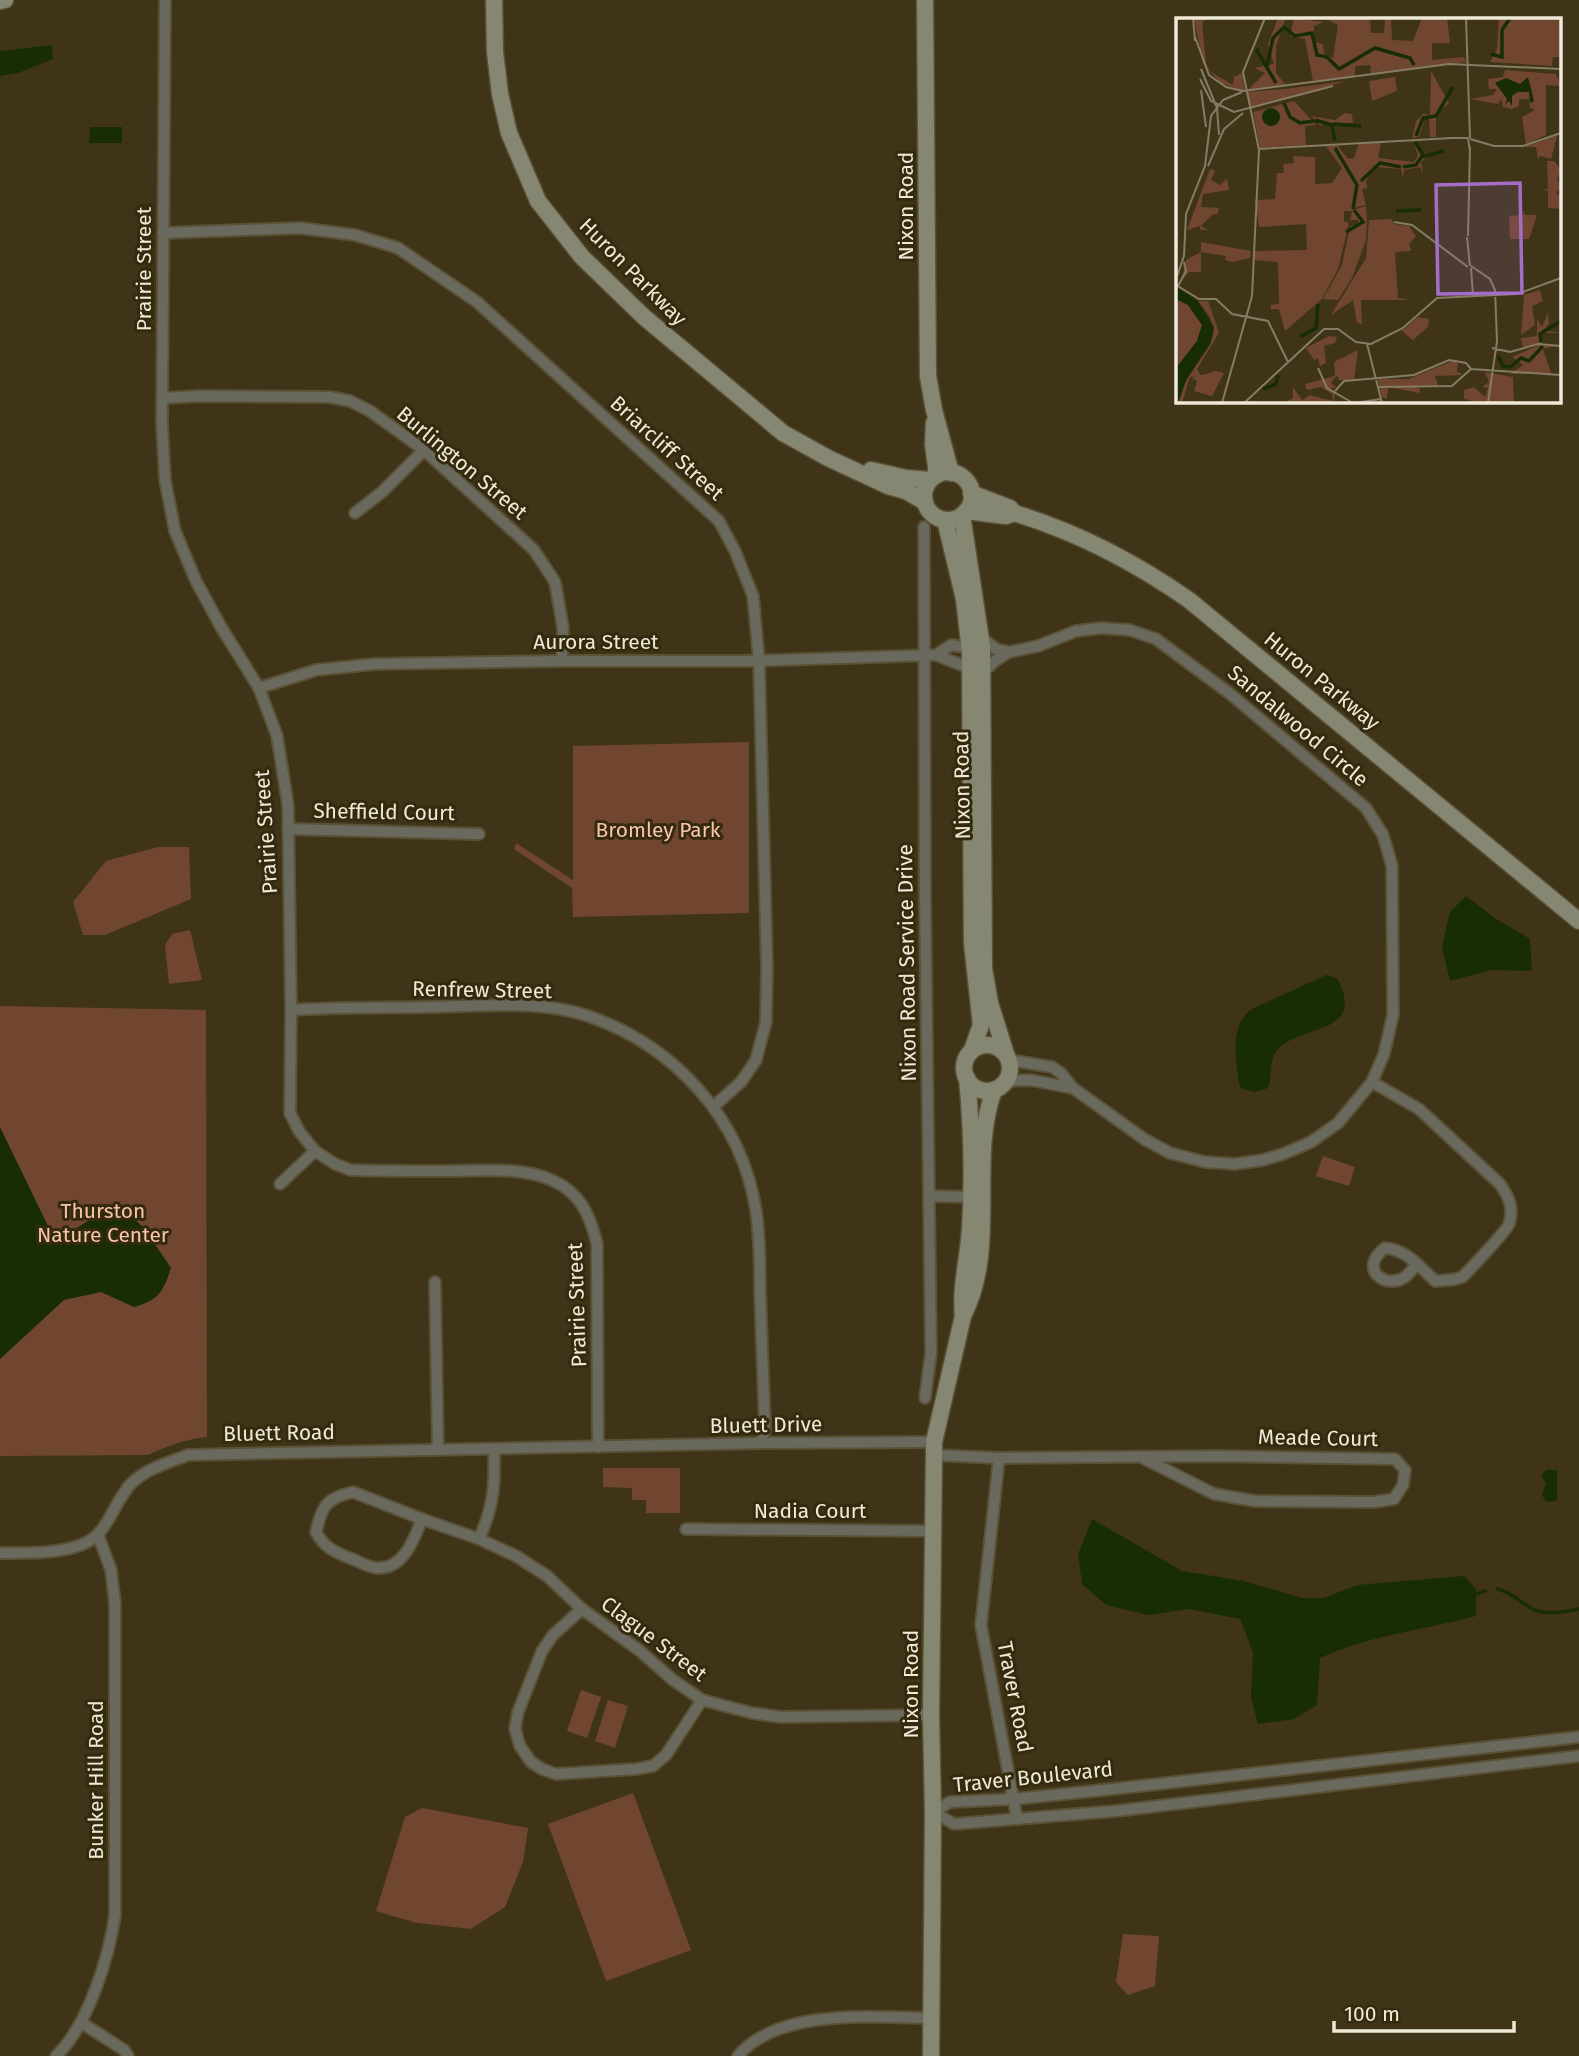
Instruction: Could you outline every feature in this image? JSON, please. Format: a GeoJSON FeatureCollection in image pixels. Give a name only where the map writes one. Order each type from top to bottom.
{"type":"FeatureCollection","features":[{"type":"Feature","properties":{"kind":"main road","name":"Huron Parkway"},"geometry":{"type":"LineString","coordinates":[[494,0],[495,52],[500,94],[509,133],[538,201],[582,257],[644,317],[783,433],[839,463],[888,486],[906,491],[925,502]]}},
{"type":"Feature","properties":{"kind":"main road","name":"Nixon Road"},"geometry":{"type":"LineString","coordinates":[[925,0],[928,376],[934,410],[939,476]]}},
{"type":"Feature","properties":{"kind":"main road","name":"Huron Parkway"},"geometry":{"type":"LineString","coordinates":[[839,463],[906,478],[939,476]]}},
{"type":"Feature","properties":{"kind":"main road"},"geometry":{"type":"LineString","coordinates":[[939,476],[964,479],[971,493],[971,502],[964,513],[954,519],[945,520],[932,514],[925,502],[926,486],[939,476]]}},
{"type":"Feature","properties":{"kind":"main road","name":"Huron Parkway"},"geometry":{"type":"LineString","coordinates":[[971,493],[1114,553],[1189,600],[1579,921]]}},
{"type":"Feature","properties":{"kind":"main road","name":"Huron Parkway"},"geometry":{"type":"LineString","coordinates":[[964,513],[1006,516],[1014,513]]}},
{"type":"Feature","properties":{"kind":"main road","name":"Nixon Road"},"geometry":{"type":"LineString","coordinates":[[964,513],[985,769],[984,969],[990,1003],[1007,1057]]}},
{"type":"Feature","properties":{"kind":"main road","name":"Nixon Road"},"geometry":{"type":"LineString","coordinates":[[945,520],[976,643]]}},
{"type":"Feature","properties":{"kind":"main road","name":"Nixon Road"},"geometry":{"type":"LineString","coordinates":[[972,1050],[981,1025],[972,943],[978,677]]}},
{"type":"Feature","properties":{"kind":"main road"},"geometry":{"type":"LineString","coordinates":[[986,1044],[1000,1048],[1007,1057],[1009,1075],[1000,1085],[978,1089],[967,1079],[964,1063],[972,1050],[986,1044]]}},
{"type":"Feature","properties":{"kind":"main road","name":"Nixon Road"},"geometry":{"type":"LineString","coordinates":[[963,1316],[961,1295],[970,1233],[971,1197],[967,1079]]}},
{"type":"Feature","properties":{"kind":"main road","name":"Nixon Road"},"geometry":{"type":"LineString","coordinates":[[931,2056],[933,1812],[930,1714],[934,1449],[963,1316],[973,1297],[980,1256],[984,1197],[984,1126],[987,1109],[1000,1085]]}},
{"type":"Feature","properties":{"kind":"street","name":"Prairie Street"},"geometry":{"type":"LineString","coordinates":[[165,0],[165,480],[174,531],[208,604],[259,688],[277,736],[288,805],[290,1113],[299,1131],[315,1151],[335,1164],[351,1170],[510,1172],[537,1175],[562,1185],[582,1203],[597,1244],[598,1447]]}},
{"type":"Feature","properties":{"kind":"street","name":"Briarcliff Street"},"geometry":{"type":"LineString","coordinates":[[163,233],[300,228],[355,235],[398,248],[477,302],[719,521],[735,551],[753,596],[759,660],[768,967],[766,1023],[756,1060],[741,1082],[714,1106]]}},
{"type":"Feature","properties":{"kind":"street","name":"Burlington Street"},"geometry":{"type":"LineString","coordinates":[[163,398],[201,396],[339,399],[370,411],[424,450],[534,550],[555,582],[563,628],[562,661]]}},
{"type":"Feature","properties":{"kind":"street"},"geometry":{"type":"LineString","coordinates":[[355,513],[382,492],[424,450]]}},
{"type":"Feature","properties":{"kind":"street","name":"Nixon Road Service Drive"},"geometry":{"type":"LineString","coordinates":[[925,527],[930,655],[925,894],[931,1353],[925,1398]]}},
{"type":"Feature","properties":{"kind":"street","name":"Sandalwood Circle"},"geometry":{"type":"LineString","coordinates":[[978,677],[1009,652],[1038,646],[1076,631],[1101,628],[1130,630],[1156,639],[1229,693],[1366,808],[1383,835],[1392,866],[1393,1015],[1384,1054],[1372,1082],[1338,1123],[1311,1142],[1263,1160],[1236,1164],[1206,1162],[1170,1153],[1144,1139],[1073,1088],[1061,1073],[1052,1067],[1007,1057]]}},
{"type":"Feature","properties":{"kind":"street","name":"Aurora Street"},"geometry":{"type":"LineString","coordinates":[[930,655],[950,645],[976,643]]}},
{"type":"Feature","properties":{"kind":"street"},"geometry":{"type":"LineString","coordinates":[[976,643],[1009,652]]}},
{"type":"Feature","properties":{"kind":"street","name":"Aurora Street"},"geometry":{"type":"LineString","coordinates":[[259,688],[316,670],[374,664],[759,660],[930,655],[964,666],[978,677]]}},
{"type":"Feature","properties":{"kind":"street","name":"Sheffield Court"},"geometry":{"type":"LineString","coordinates":[[288,830],[479,834]]}},
{"type":"Feature","properties":{"kind":"street","name":"Renfrew Street"},"geometry":{"type":"LineString","coordinates":[[291,1010],[491,1005],[539,1007],[587,1016],[633,1036],[674,1064],[714,1106],[743,1160],[756,1211],[765,1429],[761,1443]]}},
{"type":"Feature","properties":{"kind":"street","name":"Sandalwood Circle"},"geometry":{"type":"LineString","coordinates":[[1000,1085],[1031,1080],[1073,1088]]}},
{"type":"Feature","properties":{"kind":"street"},"geometry":{"type":"LineString","coordinates":[[1372,1082],[1419,1109],[1500,1184],[1510,1198],[1508,1228],[1461,1277],[1435,1281],[1417,1264]]}},
{"type":"Feature","properties":{"kind":"street"},"geometry":{"type":"LineString","coordinates":[[280,1184],[315,1151]]}},
{"type":"Feature","properties":{"kind":"street"},"geometry":{"type":"LineString","coordinates":[[930,1196],[971,1197]]}},
{"type":"Feature","properties":{"kind":"street"},"geometry":{"type":"LineString","coordinates":[[435,1282],[438,1450]]}},
{"type":"Feature","properties":{"kind":"street","name":"Bluett Drive"},"geometry":{"type":"LineString","coordinates":[[598,1447],[761,1443],[934,1449]]}},
{"type":"Feature","properties":{"kind":"street","name":"Bluett Road"},"geometry":{"type":"LineString","coordinates":[[98,1535],[126,1489],[143,1474],[188,1455],[598,1447]]}},
{"type":"Feature","properties":{"kind":"street"},"geometry":{"type":"LineString","coordinates":[[480,1539],[492,1508],[495,1488],[494,1449]]}},
{"type":"Feature","properties":{"kind":"street","name":"Meade Court"},"geometry":{"type":"LineString","coordinates":[[934,1449],[999,1458],[1143,1458],[1395,1458],[1405,1470],[1403,1485],[1394,1499],[1374,1502],[1255,1500],[1214,1494],[1143,1458]]}},
{"type":"Feature","properties":{"kind":"street","name":"Traver Road"},"geometry":{"type":"LineString","coordinates":[[999,1458],[981,1625],[1017,1819]]}},
{"type":"Feature","properties":{"kind":"street","name":"Clague Street"},"geometry":{"type":"LineString","coordinates":[[422,1519],[411,1546],[399,1561],[389,1567],[375,1568],[336,1553],[323,1544],[316,1532],[326,1504],[338,1495],[353,1492],[480,1539],[516,1556],[547,1576],[582,1609],[702,1700],[752,1713],[781,1717],[930,1714]]}},
{"type":"Feature","properties":{"kind":"street","name":"Nadia Court"},"geometry":{"type":"LineString","coordinates":[[687,1529],[932,1531]]}},
{"type":"Feature","properties":{"kind":"street"},"geometry":{"type":"LineString","coordinates":[[0,1553],[56,1551],[77,1546],[98,1535]]}},
{"type":"Feature","properties":{"kind":"street","name":"Bunker Hill Road"},"geometry":{"type":"LineString","coordinates":[[63,2054],[82,2023],[111,1944],[115,1915],[115,1604],[111,1570],[98,1535]]}},
{"type":"Feature","properties":{"kind":"street","name":"Clague Street"},"geometry":{"type":"LineString","coordinates":[[582,1609],[553,1635],[542,1651],[517,1712],[515,1729],[520,1746],[531,1762],[556,1774],[653,1766],[666,1755],[702,1700]]}},
{"type":"Feature","properties":{"kind":"street","name":"Traver Boulevard"},"geometry":{"type":"LineString","coordinates":[[1579,1737],[1015,1799],[950,1802],[933,1812],[954,1824],[1116,1811],[1579,1756]]}},
{"type":"Feature","properties":{"kind":"street"},"geometry":{"type":"LineString","coordinates":[[738,2056],[773,2030],[800,2021],[932,2018]]}},
{"type":"Feature","properties":{"kind":"street"},"geometry":{"type":"LineString","coordinates":[[82,2023],[124,2050],[128,2056]]}},
{"type":"Feature","properties":{"kind":"green space","name":"Bromley Park"},"geometry":{"type":"Polygon","coordinates":[[[749,742],[749,913],[573,917],[572,888],[514,849],[516,843],[573,880],[573,746],[749,742]]]}},
{"type":"Feature","properties":{"kind":"green space"},"geometry":{"type":"Polygon","coordinates":[[[158,847],[189,847],[191,899],[105,935],[83,935],[73,902],[106,861],[158,847]]]}},
{"type":"Feature","properties":{"kind":"green space"},"geometry":{"type":"Polygon","coordinates":[[[190,930],[202,980],[169,984],[165,945],[172,934],[190,930]]]}},
{"type":"Feature","properties":{"kind":"green space","name":"Thurston Nature Center"},"geometry":{"type":"Polygon","coordinates":[[[0,1006],[206,1010],[207,1437],[176,1443],[148,1455],[0,1456],[0,1006]]]}},
{"type":"Feature","properties":{"kind":"green space"},"geometry":{"type":"Polygon","coordinates":[[[1323,1156],[1355,1167],[1349,1186],[1316,1176],[1323,1156]]]}},
{"type":"Feature","properties":{"kind":"green space"},"geometry":{"type":"Polygon","coordinates":[[[603,1468],[680,1468],[680,1513],[646,1513],[646,1500],[632,1500],[632,1488],[603,1487],[603,1468]]]}},
{"type":"Feature","properties":{"kind":"green space"},"geometry":{"type":"Polygon","coordinates":[[[581,1690],[601,1697],[587,1738],[567,1731],[581,1690]]]}},
{"type":"Feature","properties":{"kind":"green space"},"geometry":{"type":"Polygon","coordinates":[[[608,1700],[628,1706],[615,1748],[595,1741],[608,1700]]]}},
{"type":"Feature","properties":{"kind":"green space"},"geometry":{"type":"Polygon","coordinates":[[[633,1793],[691,1950],[606,1981],[548,1824],[633,1793]]]}},
{"type":"Feature","properties":{"kind":"green space"},"geometry":{"type":"Polygon","coordinates":[[[422,1808],[528,1828],[523,1862],[505,1907],[471,1929],[417,1923],[376,1911],[405,1817],[422,1808]]]}},
{"type":"Feature","properties":{"kind":"green space"},"geometry":{"type":"Polygon","coordinates":[[[1123,1934],[1159,1936],[1155,1986],[1128,1995],[1116,1982],[1123,1934]]]}},
{"type":"Feature","properties":{"kind":"shaded area"},"geometry":{"type":"Polygon","coordinates":[[[52,45],[53,59],[18,73],[0,76],[0,51],[52,45]]]}},
{"type":"Feature","properties":{"kind":"shaded area"},"geometry":{"type":"Polygon","coordinates":[[[90,127],[122,127],[122,143],[89,143],[90,127]]]}},
{"type":"Feature","properties":{"kind":"shaded area"},"geometry":{"type":"Polygon","coordinates":[[[1466,896],[1530,939],[1532,971],[1491,970],[1450,981],[1442,947],[1450,912],[1466,896]]]}},
{"type":"Feature","properties":{"kind":"shaded area"},"geometry":{"type":"Polygon","coordinates":[[[1326,975],[1337,978],[1344,996],[1344,1009],[1338,1018],[1328,1025],[1290,1040],[1276,1051],[1268,1088],[1254,1092],[1240,1088],[1236,1046],[1239,1025],[1244,1016],[1252,1009],[1326,975]]]}},
{"type":"Feature","properties":{"kind":"shaded area"},"geometry":{"type":"Polygon","coordinates":[[[0,1127],[48,1226],[64,1236],[102,1212],[125,1211],[144,1228],[171,1268],[159,1294],[134,1307],[101,1292],[64,1300],[0,1359],[0,1127]]]}},
{"type":"Feature","properties":{"kind":"shaded area"},"geometry":{"type":"Polygon","coordinates":[[[1546,1470],[1557,1470],[1557,1501],[1546,1502],[1542,1495],[1546,1484],[1541,1476],[1546,1470]]]}},
{"type":"Feature","properties":{"kind":"shaded area"},"geometry":{"type":"Polygon","coordinates":[[[1092,1519],[1182,1571],[1244,1581],[1302,1598],[1324,1598],[1357,1585],[1464,1576],[1476,1589],[1476,1616],[1378,1638],[1320,1658],[1317,1705],[1294,1719],[1258,1724],[1251,1697],[1253,1652],[1240,1619],[1189,1609],[1148,1615],[1106,1605],[1082,1584],[1078,1554],[1092,1519]]]}},
{"type":"Feature","properties":{"kind":"waterway"},"geometry":{"type":"LineString","coordinates":[[1497,1589],[1538,1611],[1553,1613],[1579,1609]]}},
{"type":"Feature","properties":{"kind":"waterway"},"geometry":{"type":"LineString","coordinates":[[1476,1594],[1485,1591]]}}]}
